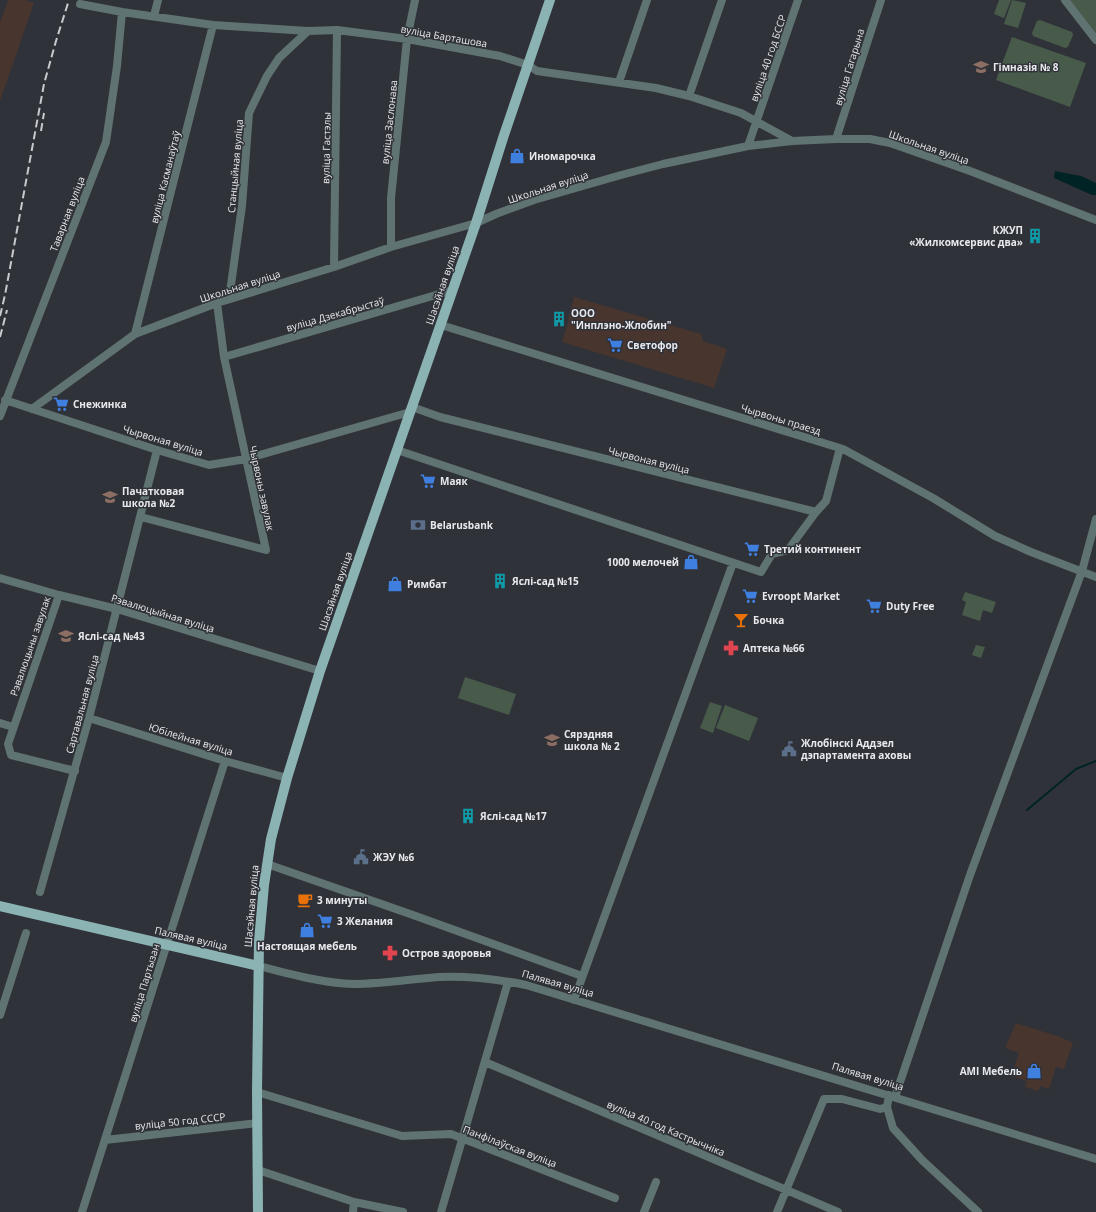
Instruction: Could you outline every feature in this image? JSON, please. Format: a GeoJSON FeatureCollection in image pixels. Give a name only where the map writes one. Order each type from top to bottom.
{"type":"FeatureCollection","features":[{"type":"Feature","properties":{"kind":"main road","name":"Шасэйная вуліца"},"geometry":{"type":"LineString","coordinates":[[258,1212],[257,1092],[261,908],[272,839],[287,778],[320,671],[476,223],[550,0]]}},
{"type":"Feature","properties":{"kind":"main road","name":"Палявая вуліца"},"geometry":{"type":"LineString","coordinates":[[0,906],[259,966]]}},
{"type":"Feature","properties":{"kind":"street"},"geometry":{"type":"LineString","coordinates":[[154,16],[158,0]]}},
{"type":"Feature","properties":{"kind":"street","name":"вуліца Заслонава"},"geometry":{"type":"LineString","coordinates":[[391,247],[391,198],[407,39],[415,0]]}},
{"type":"Feature","properties":{"kind":"street"},"geometry":{"type":"LineString","coordinates":[[619,82],[647,0]]}},
{"type":"Feature","properties":{"kind":"street"},"geometry":{"type":"LineString","coordinates":[[689,96],[722,0]]}},
{"type":"Feature","properties":{"kind":"street","name":"вуліца 40 год БССР"},"geometry":{"type":"LineString","coordinates":[[748,146],[798,0]]}},
{"type":"Feature","properties":{"kind":"street","name":"вуліца Гагарына"},"geometry":{"type":"LineString","coordinates":[[836,139],[881,0]]}},
{"type":"Feature","properties":{"kind":"street"},"geometry":{"type":"LineString","coordinates":[[1066,0],[1096,40]]}},
{"type":"Feature","properties":{"kind":"street","name":"вуліца Барташова"},"geometry":{"type":"LineString","coordinates":[[80,4],[122,12],[212,25],[308,31],[337,30],[407,39],[493,54],[528,65],[537,71],[656,88],[689,96],[741,114],[792,141]]}},
{"type":"Feature","properties":{"kind":"street","name":"Таварная вуліца"},"geometry":{"type":"LineString","coordinates":[[0,416],[106,142],[115,81],[122,12]]}},
{"type":"Feature","properties":{"kind":"street","name":"вуліца Касманаўтаў"},"geometry":{"type":"LineString","coordinates":[[136,334],[212,25]]}},
{"type":"Feature","properties":{"kind":"street","name":"вуліца Гастэлы"},"geometry":{"type":"LineString","coordinates":[[334,266],[337,30]]}},
{"type":"Feature","properties":{"kind":"street","name":"Станцыйная вуліца"},"geometry":{"type":"LineString","coordinates":[[229,298],[242,206],[249,113],[267,76],[280,58],[308,31]]}},
{"type":"Feature","properties":{"kind":"street","name":"Школьная вуліца"},"geometry":{"type":"LineString","coordinates":[[32,409],[136,334],[229,298],[391,247],[476,223],[534,200],[663,164],[748,146],[792,141],[836,139],[870,139],[890,142],[970,171],[1096,220]]}},
{"type":"Feature","properties":{"kind":"street","name":"вуліца Дзекабрыстаў"},"geometry":{"type":"LineString","coordinates":[[224,357],[453,290]]}},
{"type":"Feature","properties":{"kind":"street","name":"Чырвоны завулак"},"geometry":{"type":"LineString","coordinates":[[141,517],[266,550],[224,357],[217,303]]}},
{"type":"Feature","properties":{"kind":"street","name":"Чырвоны праезд"},"geometry":{"type":"LineString","coordinates":[[441,325],[840,448],[932,498],[995,536],[1031,552],[1096,577]]}},
{"type":"Feature","properties":{"kind":"street","name":"Чырвоная вуліца"},"geometry":{"type":"LineString","coordinates":[[5,400],[157,450],[209,465],[246,459],[411,410],[816,512]]}},
{"type":"Feature","properties":{"kind":"street"},"geometry":{"type":"LineString","coordinates":[[397,450],[761,572],[772,554],[788,550],[826,501],[840,448]]}},
{"type":"Feature","properties":{"kind":"street","name":"Сартавальная вуліца"},"geometry":{"type":"LineString","coordinates":[[40,892],[75,771],[157,450]]}},
{"type":"Feature","properties":{"kind":"street"},"geometry":{"type":"LineString","coordinates":[[978,1212],[922,1160],[893,1128],[887,1107],[970,875],[1082,571],[1096,519]]}},
{"type":"Feature","properties":{"kind":"street"},"geometry":{"type":"LineString","coordinates":[[574,1000],[733,563]]}},
{"type":"Feature","properties":{"kind":"street","name":"Рэвалюцыйная вуліца"},"geometry":{"type":"LineString","coordinates":[[0,578],[59,595],[117,609],[320,671]]}},
{"type":"Feature","properties":{"kind":"street","name":"Рэвалюцыны завулак"},"geometry":{"type":"LineString","coordinates":[[59,595],[8,744],[10,755],[75,771]]}},
{"type":"Feature","properties":{"kind":"street","name":"Юбілейная вуліца"},"geometry":{"type":"LineString","coordinates":[[89,718],[225,761],[287,778]]}},
{"type":"Feature","properties":{"kind":"street"},"geometry":{"type":"LineString","coordinates":[[0,723],[13,727]]}},
{"type":"Feature","properties":{"kind":"street","name":"вуліца Партызан"},"geometry":{"type":"LineString","coordinates":[[82,1212],[225,761]]}},
{"type":"Feature","properties":{"kind":"street"},"geometry":{"type":"LineString","coordinates":[[267,864],[582,976]]}},
{"type":"Feature","properties":{"kind":"street"},"geometry":{"type":"LineString","coordinates":[[0,1015],[26,933]]}},
{"type":"Feature","properties":{"kind":"street","name":"Палявая вуліца"},"geometry":{"type":"LineString","coordinates":[[259,966],[307,978],[355,984],[439,977],[483,978],[526,985],[1096,1159]]}},
{"type":"Feature","properties":{"kind":"street"},"geometry":{"type":"LineString","coordinates":[[441,1212],[508,982]]}},
{"type":"Feature","properties":{"kind":"street","name":"вуліца 40 год Кастрычніка"},"geometry":{"type":"LineString","coordinates":[[485,1062],[838,1212]]}},
{"type":"Feature","properties":{"kind":"street","name":"Панфілаўская вуліца"},"geometry":{"type":"LineString","coordinates":[[257,1092],[402,1136],[451,1134],[462,1137],[615,1198]]}},
{"type":"Feature","properties":{"kind":"street"},"geometry":{"type":"LineString","coordinates":[[777,1212],[824,1099],[842,1099],[880,1109],[887,1107]]}},
{"type":"Feature","properties":{"kind":"street","name":"вуліца 50 год СССР"},"geometry":{"type":"LineString","coordinates":[[105,1140],[258,1122]]}},
{"type":"Feature","properties":{"kind":"street"},"geometry":{"type":"LineString","coordinates":[[258,1170],[354,1202],[403,1212]]}},
{"type":"Feature","properties":{"kind":"street"},"geometry":{"type":"LineString","coordinates":[[644,1212],[656,1182]]}},
{"type":"Feature","properties":{"kind":"street"},"geometry":{"type":"LineString","coordinates":[[353,1212],[354,1202]]}},
{"type":"Feature","properties":{"kind":"shaded area"},"geometry":{"type":"Polygon","coordinates":[[[8,0],[25,0],[34,3],[0,101],[0,22],[8,0]]]}},
{"type":"Feature","properties":{"kind":"shaded area"},"geometry":{"type":"Polygon","coordinates":[[[999,0],[1011,0],[1004,18],[994,14],[999,0]]]}},
{"type":"Feature","properties":{"kind":"shaded area"},"geometry":{"type":"Polygon","coordinates":[[[1012,0],[1026,3],[1018,28],[1004,24],[1012,0]]]}},
{"type":"Feature","properties":{"kind":"shaded area"},"geometry":{"type":"Polygon","coordinates":[[[1068,0],[1096,0],[1096,37],[1068,0]]]}},
{"type":"Feature","properties":{"kind":"shaded area"},"geometry":{"type":"Polygon","coordinates":[[[1040,20],[1072,32],[1073,35],[1068,47],[1065,48],[1033,36],[1032,33],[1037,21],[1040,20]]]}},
{"type":"Feature","properties":{"kind":"shaded area"},"geometry":{"type":"Polygon","coordinates":[[[1012,37],[1086,63],[1070,107],[996,80],[1012,37]]]}},
{"type":"Feature","properties":{"kind":"shaded area"},"geometry":{"type":"Polygon","coordinates":[[[1055,171],[1081,176],[1096,183],[1096,195],[1092,195],[1054,178],[1055,171]]]}},
{"type":"Feature","properties":{"kind":"shaded area"},"geometry":{"type":"Polygon","coordinates":[[[574,297],[701,334],[703,341],[727,349],[714,388],[562,342],[574,297]]]}},
{"type":"Feature","properties":{"kind":"shaded area"},"geometry":{"type":"Polygon","coordinates":[[[965,592],[996,602],[992,613],[983,610],[980,621],[962,615],[966,602],[962,600],[965,592]]]}},
{"type":"Feature","properties":{"kind":"shaded area"},"geometry":{"type":"Polygon","coordinates":[[[976,645],[985,647],[981,658],[972,655],[976,645]]]}},
{"type":"Feature","properties":{"kind":"shaded area"},"geometry":{"type":"Polygon","coordinates":[[[465,677],[516,694],[509,715],[458,698],[465,677]]]}},
{"type":"Feature","properties":{"kind":"shaded area"},"geometry":{"type":"Polygon","coordinates":[[[710,702],[722,706],[713,733],[700,728],[710,702]]]}},
{"type":"Feature","properties":{"kind":"shaded area"},"geometry":{"type":"Polygon","coordinates":[[[725,705],[758,718],[749,741],[716,728],[725,705]]]}},
{"type":"Feature","properties":{"kind":"shaded area"},"geometry":{"type":"Polygon","coordinates":[[[1016,1023],[1060,1037],[1073,1043],[1064,1069],[1056,1067],[1049,1089],[1040,1086],[1038,1091],[1025,1087],[1027,1081],[1011,1076],[1019,1053],[1005,1048],[1016,1023]]]}},
{"type":"Feature","properties":{"kind":"waterway"},"geometry":{"type":"LineString","coordinates":[[1027,810],[1076,769],[1096,761]]}},
{"type":"Feature","properties":{"kind":"railway"},"geometry":{"type":"LineString","coordinates":[[0,316],[44,84],[69,0]]}},
{"type":"Feature","properties":{"kind":"railway"},"geometry":{"type":"LineString","coordinates":[[41,131],[44,113]]}},
{"type":"Feature","properties":{"kind":"railway"},"geometry":{"type":"LineString","coordinates":[[0,337],[7,310]]}},
{"type":"Feature","properties":{"kind":"place","name":"Гімназія № 8"},"geometry":{"type":"Point","coordinates":[981,67]}},
{"type":"Feature","properties":{"kind":"place","name":"Иномарочка"},"geometry":{"type":"Point","coordinates":[517,156]}},
{"type":"Feature","properties":{"kind":"place","name":"КЖУП «Жилкомсервис два»"},"geometry":{"type":"Point","coordinates":[1035,236]}},
{"type":"Feature","properties":{"kind":"place","name":"ООО \"Инплэно-Жлобин\""},"geometry":{"type":"Point","coordinates":[559,319]}},
{"type":"Feature","properties":{"kind":"place","name":"Светофор"},"geometry":{"type":"Point","coordinates":[615,345]}},
{"type":"Feature","properties":{"kind":"place","name":"Снежинка"},"geometry":{"type":"Point","coordinates":[61,404]}},
{"type":"Feature","properties":{"kind":"place","name":"Маяк"},"geometry":{"type":"Point","coordinates":[428,481]}},
{"type":"Feature","properties":{"kind":"place","name":"Пачатковая школа №2"},"geometry":{"type":"Point","coordinates":[110,497]}},
{"type":"Feature","properties":{"kind":"place","name":"Belarusbank"},"geometry":{"type":"Point","coordinates":[418,525]}},
{"type":"Feature","properties":{"kind":"place","name":"Третий континент"},"geometry":{"type":"Point","coordinates":[752,549]}},
{"type":"Feature","properties":{"kind":"place","name":"1000 мелочей"},"geometry":{"type":"Point","coordinates":[691,562]}},
{"type":"Feature","properties":{"kind":"place","name":"Яслі-сад №15"},"geometry":{"type":"Point","coordinates":[500,581]}},
{"type":"Feature","properties":{"kind":"place","name":"Римбат"},"geometry":{"type":"Point","coordinates":[395,584]}},
{"type":"Feature","properties":{"kind":"place","name":"Evroopt Market"},"geometry":{"type":"Point","coordinates":[750,596]}},
{"type":"Feature","properties":{"kind":"place","name":"Duty Free"},"geometry":{"type":"Point","coordinates":[874,606]}},
{"type":"Feature","properties":{"kind":"place","name":"Бочка"},"geometry":{"type":"Point","coordinates":[741,620]}},
{"type":"Feature","properties":{"kind":"place","name":"Яслі-сад №43"},"geometry":{"type":"Point","coordinates":[66,636]}},
{"type":"Feature","properties":{"kind":"place","name":"Аптека №66"},"geometry":{"type":"Point","coordinates":[731,648]}},
{"type":"Feature","properties":{"kind":"place","name":"Сярэдняя школа № 2"},"geometry":{"type":"Point","coordinates":[552,740]}},
{"type":"Feature","properties":{"kind":"place","name":"Жлобінскі Аддзел дэпартамента аховы"},"geometry":{"type":"Point","coordinates":[789,749]}},
{"type":"Feature","properties":{"kind":"place","name":"Яслі-сад №17"},"geometry":{"type":"Point","coordinates":[468,816]}},
{"type":"Feature","properties":{"kind":"place","name":"ЖЭУ №6"},"geometry":{"type":"Point","coordinates":[361,857]}},
{"type":"Feature","properties":{"kind":"place","name":"3 минуты"},"geometry":{"type":"Point","coordinates":[305,900]}},
{"type":"Feature","properties":{"kind":"place","name":"3 Желания"},"geometry":{"type":"Point","coordinates":[325,921]}},
{"type":"Feature","properties":{"kind":"place","name":"Настоящая мебель"},"geometry":{"type":"Point","coordinates":[307,930]}},
{"type":"Feature","properties":{"kind":"place","name":"Остров здоровья"},"geometry":{"type":"Point","coordinates":[390,953]}},
{"type":"Feature","properties":{"kind":"place","name":"AMI Мебель"},"geometry":{"type":"Point","coordinates":[1034,1071]}}]}
